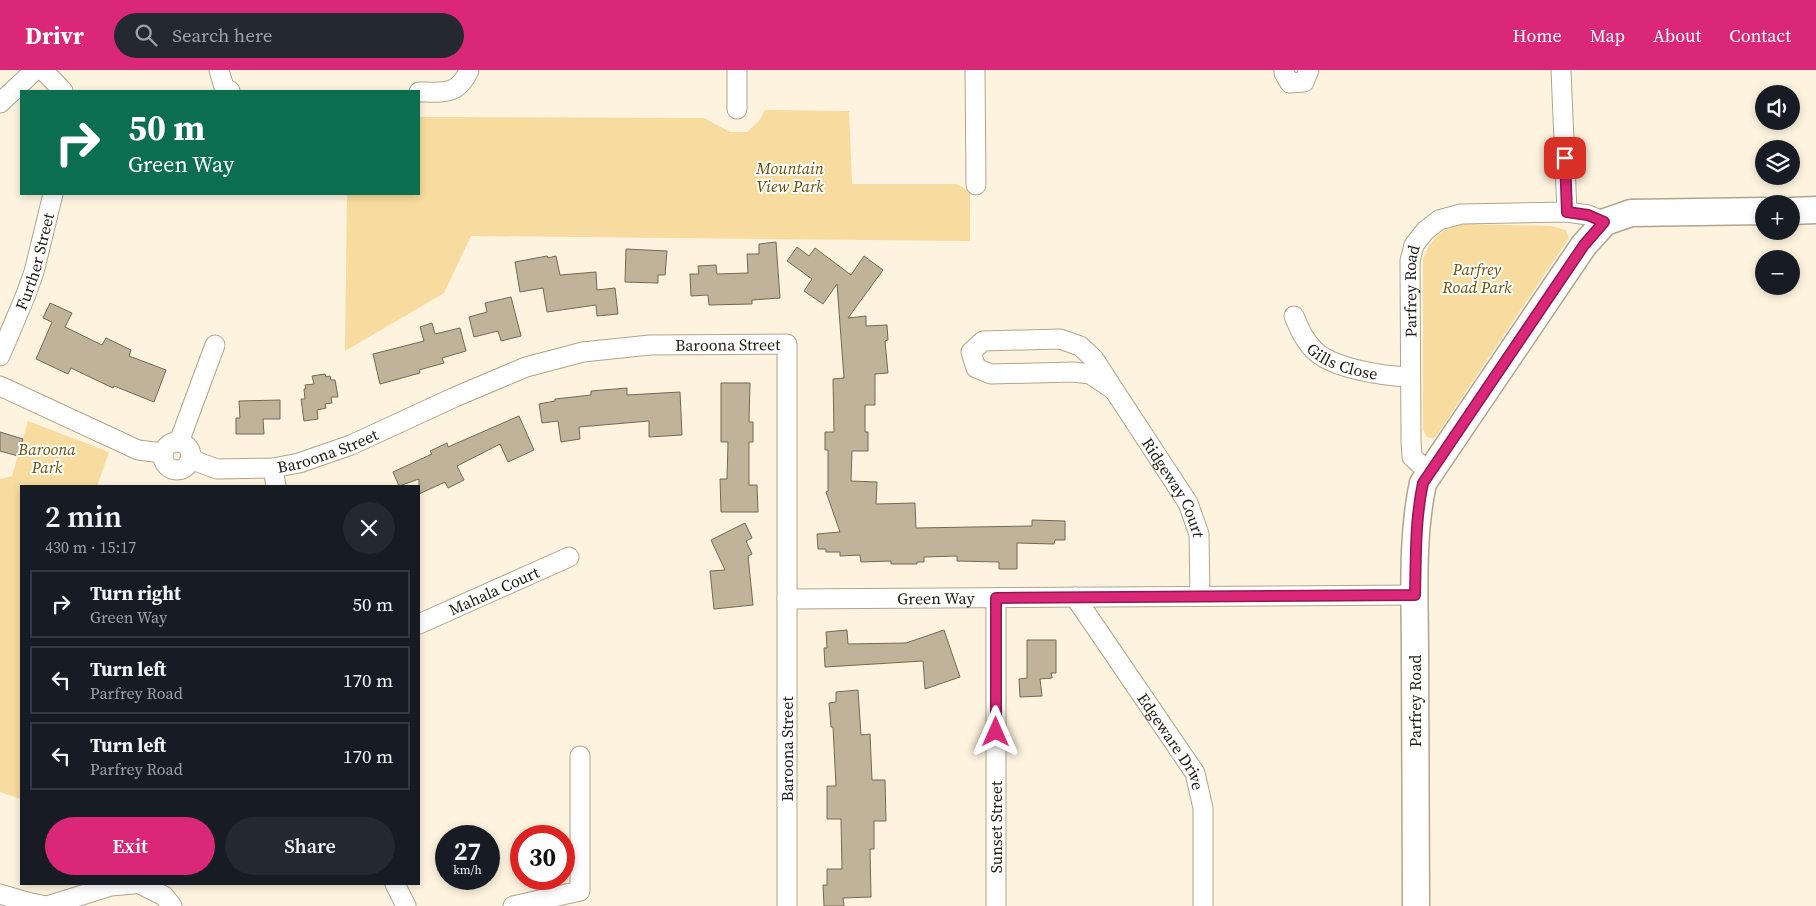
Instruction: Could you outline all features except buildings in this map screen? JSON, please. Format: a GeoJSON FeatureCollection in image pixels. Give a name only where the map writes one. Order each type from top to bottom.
{"type":"FeatureCollection","features":[{"type":"Feature","properties":{"kind":"main road"},"geometry":{"type":"LineString","coordinates":[[1800,211],[1816,210]]}},
{"type":"Feature","properties":{"kind":"main road"},"geometry":{"type":"LineString","coordinates":[[1604,222],[1632,213],[1755,211]]}},
{"type":"Feature","properties":{"kind":"main road","name":"Parfrey Road"},"geometry":{"type":"LineString","coordinates":[[1416,906],[1415,595],[1419,502],[1423,483],[1584,245],[1604,222]]}},
{"type":"Feature","properties":{"kind":"street"},"geometry":{"type":"LineString","coordinates":[[0,102],[35,70]]}},
{"type":"Feature","properties":{"kind":"street"},"geometry":{"type":"LineString","coordinates":[[43,70],[62,90]]}},
{"type":"Feature","properties":{"kind":"street"},"geometry":{"type":"LineString","coordinates":[[737,70],[737,109]]}},
{"type":"Feature","properties":{"kind":"street"},"geometry":{"type":"LineString","coordinates":[[975,70],[976,185]]}},
{"type":"Feature","properties":{"kind":"street"},"geometry":{"type":"LineString","coordinates":[[1284,70],[1290,83],[1304,82],[1309,70]]}},
{"type":"Feature","properties":{"kind":"street"},"geometry":{"type":"LineString","coordinates":[[1561,70],[1567,212]]}},
{"type":"Feature","properties":{"kind":"street"},"geometry":{"type":"LineString","coordinates":[[420,92],[450,92],[467,76]]}},
{"type":"Feature","properties":{"kind":"street","name":"Further Street"},"geometry":{"type":"LineString","coordinates":[[0,356],[26,297],[53,195]]}},
{"type":"Feature","properties":{"kind":"street","name":"Parfrey Road"},"geometry":{"type":"LineString","coordinates":[[1433,470],[1421,465],[1412,457],[1410,261],[1414,245],[1425,230],[1439,220],[1460,214],[1567,212],[1588,215],[1604,222]]}},
{"type":"Feature","properties":{"kind":"street","name":"Gills Close"},"geometry":{"type":"LineString","coordinates":[[1294,316],[1302,335],[1314,351],[1331,361],[1375,374],[1410,377]]}},
{"type":"Feature","properties":{"kind":"street","name":"Ridgeway Court"},"geometry":{"type":"LineString","coordinates":[[1114,390],[1090,374],[1073,372],[991,374],[976,368],[971,352],[983,341],[1060,338],[1080,346],[1094,359],[1188,503],[1199,534],[1200,596]]}},
{"type":"Feature","properties":{"kind":"street","name":"Baroona Street"},"geometry":{"type":"LineString","coordinates":[[190,459],[217,469],[273,468],[299,463],[332,452],[526,367],[583,352],[650,345],[787,344],[786,906]]}},
{"type":"Feature","properties":{"kind":"street"},"geometry":{"type":"LineString","coordinates":[[179,442],[215,345]]}},
{"type":"Feature","properties":{"kind":"street"},"geometry":{"type":"LineString","coordinates":[[0,386],[138,450],[163,453]]}},
{"type":"Feature","properties":{"kind":"street"},"geometry":{"type":"LineString","coordinates":[[179,442],[188,448],[190,459],[185,467],[176,470],[171,469],[164,462],[163,453],[169,444],[179,442]]}},
{"type":"Feature","properties":{"kind":"street"},"geometry":{"type":"LineString","coordinates":[[273,468],[276,485]]}},
{"type":"Feature","properties":{"kind":"street","name":"Mahala Court"},"geometry":{"type":"LineString","coordinates":[[420,624],[569,557]]}},
{"type":"Feature","properties":{"kind":"street","name":"Green Way"},"geometry":{"type":"LineString","coordinates":[[787,599],[1415,595]]}},
{"type":"Feature","properties":{"kind":"street","name":"Edgeware Drive"},"geometry":{"type":"LineString","coordinates":[[1074,597],[1195,773],[1203,808],[1203,906]]}},
{"type":"Feature","properties":{"kind":"street","name":"Sunset Street"},"geometry":{"type":"LineString","coordinates":[[996,598],[996,906]]}},
{"type":"Feature","properties":{"kind":"street"},"geometry":{"type":"LineString","coordinates":[[513,906],[580,890],[580,756]]}},
{"type":"Feature","properties":{"kind":"street"},"geometry":{"type":"LineString","coordinates":[[0,894],[47,906],[111,886],[122,885]]}},
{"type":"Feature","properties":{"kind":"street"},"geometry":{"type":"LineString","coordinates":[[142,885],[164,896],[172,906]]}},
{"type":"Feature","properties":{"kind":"street"},"geometry":{"type":"LineString","coordinates":[[396,885],[406,906]]}},
{"type":"Feature","properties":{"kind":"green space","name":"Mountain View Park"},"geometry":{"type":"Polygon","coordinates":[[[765,110],[849,111],[852,184],[956,184],[970,191],[970,241],[471,236],[444,293],[345,351],[347,195],[420,195],[420,117],[704,118],[730,132],[747,132],[759,121],[765,110]]]}},
{"type":"Feature","properties":{"kind":"green space","name":"Parfrey Road Park"},"geometry":{"type":"Polygon","coordinates":[[[1465,224],[1551,226],[1566,230],[1569,238],[1434,439],[1427,437],[1423,430],[1423,259],[1438,235],[1443,231],[1465,224]]]}},
{"type":"Feature","properties":{"kind":"green space","name":"Baroona Park"},"geometry":{"type":"Polygon","coordinates":[[[28,421],[109,452],[97,485],[20,485],[20,799],[0,792],[0,479],[12,476],[28,421]]]}},
{"type":"Feature","properties":{"kind":"route"},"geometry":{"type":"LineString","coordinates":[[996,732],[996,598],[1415,595],[1416,536],[1423,483],[1584,245],[1604,222],[1588,215],[1567,212],[1565,158]]}}]}
